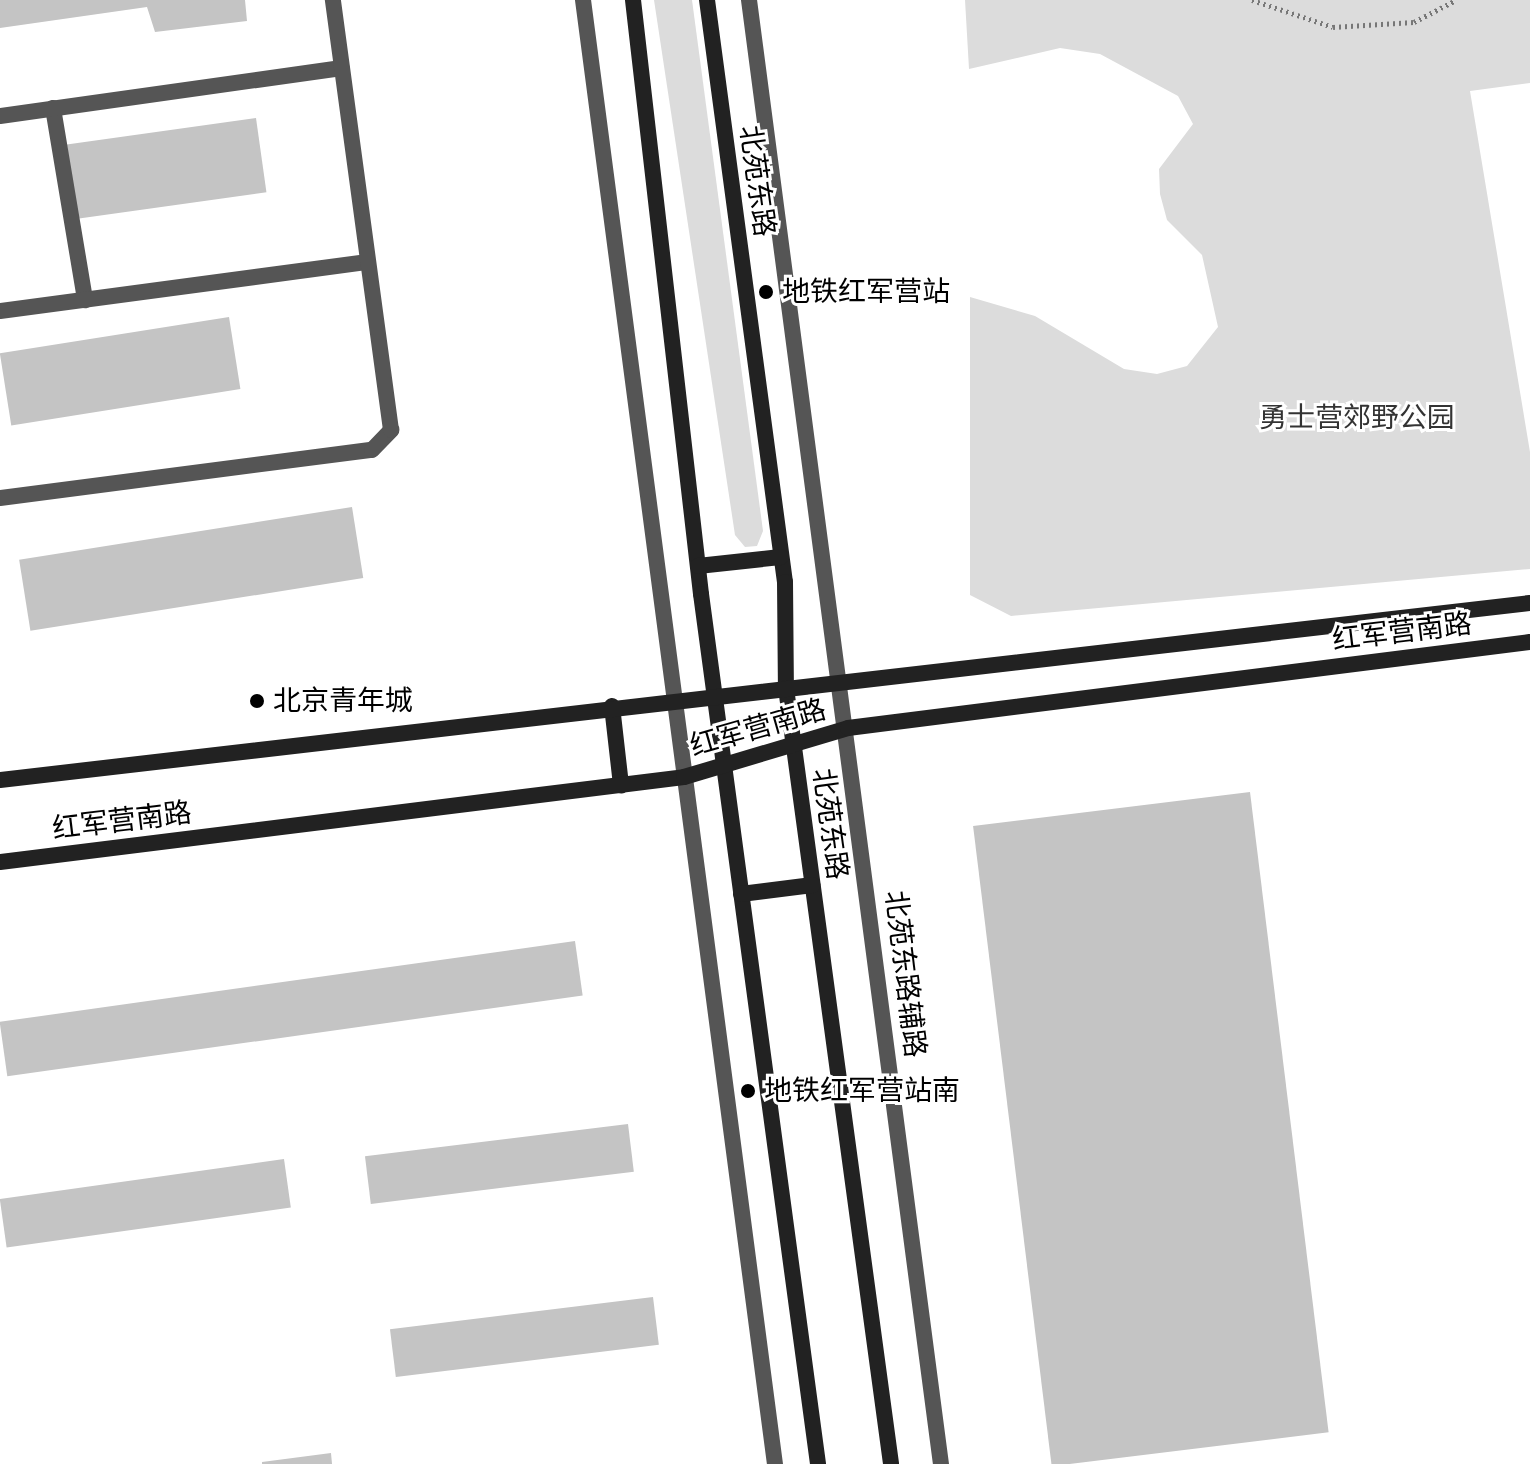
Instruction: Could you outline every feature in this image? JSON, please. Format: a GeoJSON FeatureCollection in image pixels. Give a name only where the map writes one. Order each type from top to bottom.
{"type":"FeatureCollection","features":[{"type":"Feature","properties":{"kind":"main road"},"geometry":{"type":"LineString","coordinates":[[633,0],[698,566],[818,1464]]}},
{"type":"Feature","properties":{"kind":"main road","name":"北苑东路"},"geometry":{"type":"LineString","coordinates":[[707,0],[781,557],[786,688],[891,1464]]}},
{"type":"Feature","properties":{"kind":"main road"},"geometry":{"type":"LineString","coordinates":[[698,566],[781,557]]}},
{"type":"Feature","properties":{"kind":"main road","name":"红军营南路"},"geometry":{"type":"LineString","coordinates":[[0,780],[612,706],[1530,603]]}},
{"type":"Feature","properties":{"kind":"main road","name":"红军营南路"},"geometry":{"type":"LineString","coordinates":[[0,862],[684,777],[794,748],[848,728],[1530,642]]}},
{"type":"Feature","properties":{"kind":"main road"},"geometry":{"type":"LineString","coordinates":[[612,706],[621,785]]}},
{"type":"Feature","properties":{"kind":"main road"},"geometry":{"type":"LineString","coordinates":[[741,894],[812,885]]}},
{"type":"Feature","properties":{"kind":"street"},"geometry":{"type":"LineString","coordinates":[[0,498],[372,450],[391,430],[333,0]]}},
{"type":"Feature","properties":{"kind":"street"},"geometry":{"type":"LineString","coordinates":[[583,0],[775,1464]]}},
{"type":"Feature","properties":{"kind":"street","name":"北苑东路辅路"},"geometry":{"type":"LineString","coordinates":[[749,0],[822,578],[843,681],[941,1464]]}},
{"type":"Feature","properties":{"kind":"street"},"geometry":{"type":"LineString","coordinates":[[0,116],[342,68]]}},
{"type":"Feature","properties":{"kind":"street"},"geometry":{"type":"LineString","coordinates":[[53,108],[85,300]]}},
{"type":"Feature","properties":{"kind":"street"},"geometry":{"type":"LineString","coordinates":[[0,311],[368,262]]}},
{"type":"Feature","properties":{"kind":"path"},"geometry":{"type":"LineString","coordinates":[[1252,0],[1333,27],[1414,22],[1456,0]]}},
{"type":"Feature","properties":{"kind":"green space"},"geometry":{"type":"Polygon","coordinates":[[[654,0],[692,0],[763,531],[757,546],[745,547],[735,535],[654,0]]]}},
{"type":"Feature","properties":{"kind":"green space","name":"勇士营郊野公园"},"geometry":{"type":"Polygon","coordinates":[[[965,0],[1530,0],[1530,83],[1470,91],[1530,452],[1530,569],[1011,616],[970,595],[970,297],[1035,316],[1124,369],[1157,374],[1187,366],[1218,327],[1202,255],[1167,220],[1160,194],[1159,169],[1193,124],[1178,96],[1100,54],[1060,48],[969,69],[965,0]]]}},
{"type":"Feature","properties":{"kind":"building"},"geometry":{"type":"Polygon","coordinates":[[[0,0],[245,0],[247,21],[155,32],[147,7],[0,28],[0,0]]]}},
{"type":"Feature","properties":{"kind":"building"},"geometry":{"type":"Polygon","coordinates":[[[256,118],[266,192],[77,219],[67,145],[256,118]]]}},
{"type":"Feature","properties":{"kind":"building"},"geometry":{"type":"Polygon","coordinates":[[[229,317],[240,389],[11,425],[0,353],[229,317]]]}},
{"type":"Feature","properties":{"kind":"building"},"geometry":{"type":"Polygon","coordinates":[[[352,507],[363,578],[30,631],[19,560],[352,507]]]}},
{"type":"Feature","properties":{"kind":"building"},"geometry":{"type":"Polygon","coordinates":[[[1250,792],[1329,1432],[1051,1464],[973,826],[1250,792]]]}},
{"type":"Feature","properties":{"kind":"building"},"geometry":{"type":"Polygon","coordinates":[[[575,941],[583,995],[7,1076],[0,1022],[575,941]]]}},
{"type":"Feature","properties":{"kind":"building"},"geometry":{"type":"Polygon","coordinates":[[[628,1124],[634,1172],[371,1204],[365,1156],[628,1124]]]}},
{"type":"Feature","properties":{"kind":"building"},"geometry":{"type":"Polygon","coordinates":[[[284,1159],[291,1208],[7,1247],[0,1199],[284,1159]]]}},
{"type":"Feature","properties":{"kind":"building"},"geometry":{"type":"Polygon","coordinates":[[[653,1297],[659,1345],[396,1377],[390,1329],[653,1297]]]}},
{"type":"Feature","properties":{"kind":"building"},"geometry":{"type":"Polygon","coordinates":[[[331,1453],[332,1464],[262,1464],[262,1462],[331,1453]]]}},
{"type":"Feature","properties":{"kind":"place","name":"地铁红军营站"},"geometry":{"type":"Point","coordinates":[766,292]}},
{"type":"Feature","properties":{"kind":"place","name":"北京青年城"},"geometry":{"type":"Point","coordinates":[257,701]}},
{"type":"Feature","properties":{"kind":"place","name":"地铁红军营站南"},"geometry":{"type":"Point","coordinates":[748,1091]}}]}
